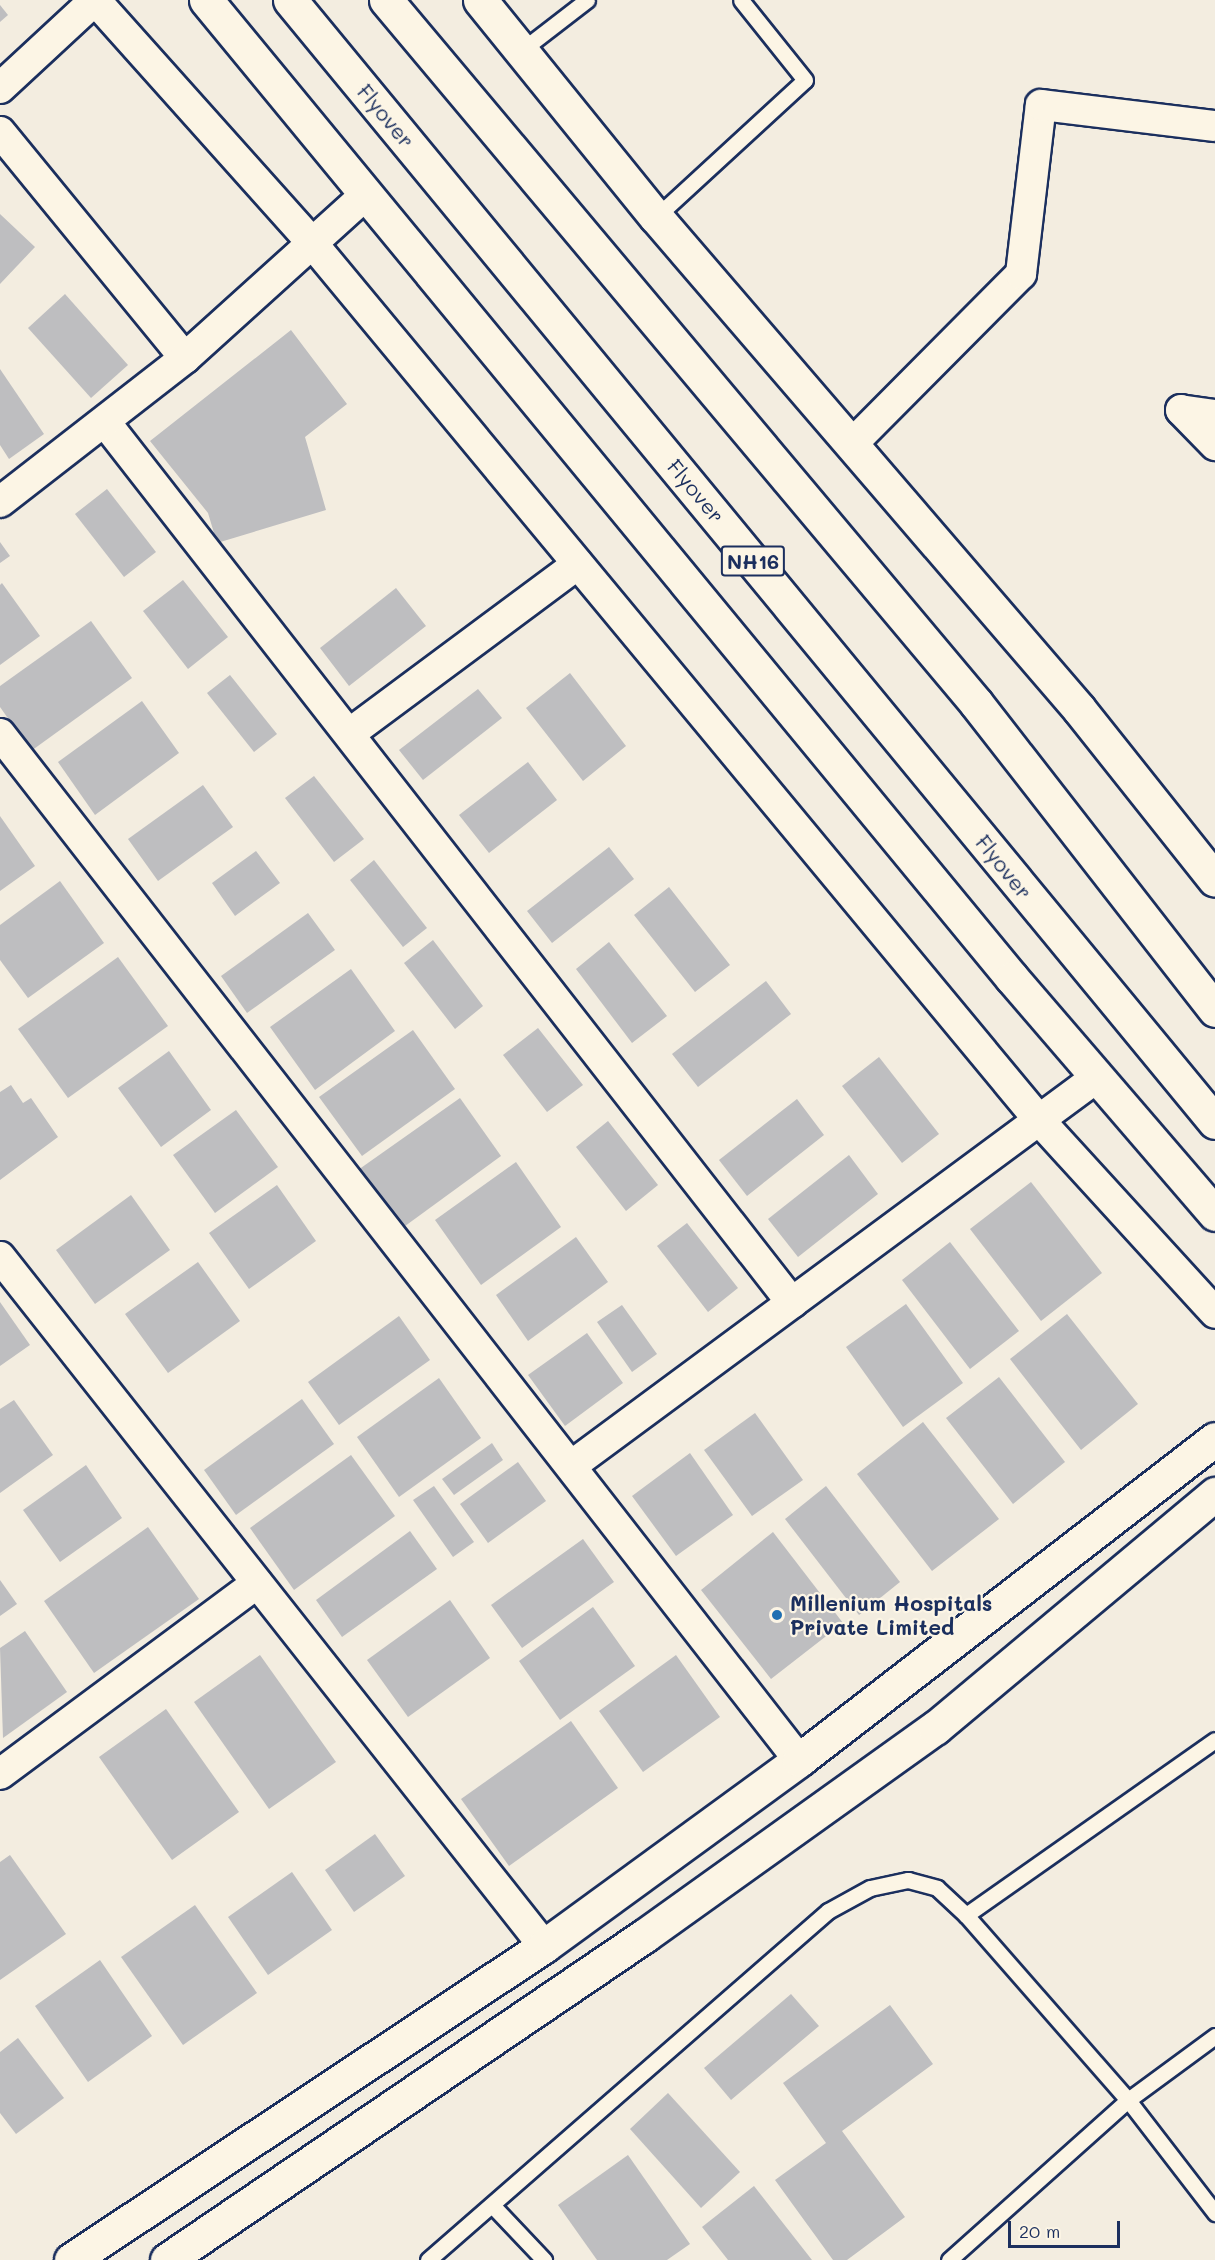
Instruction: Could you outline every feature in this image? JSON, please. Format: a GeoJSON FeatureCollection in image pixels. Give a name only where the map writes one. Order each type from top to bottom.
{"type":"FeatureCollection","features":[{"type":"Feature","properties":{"kind":"main road"},"geometry":{"type":"LineString","coordinates":[[206,0],[364,196],[1097,1077],[1215,1214]]}},
{"type":"Feature","properties":{"kind":"main road","name":"Flyover"},"geometry":{"type":"LineString","coordinates":[[290,0],[1215,1122]]}},
{"type":"Feature","properties":{"kind":"main road"},"geometry":{"type":"LineString","coordinates":[[386,0],[976,703],[1215,1010]]}},
{"type":"Feature","properties":{"kind":"main road"},"geometry":{"type":"LineString","coordinates":[[480,0],[656,217],[1079,709],[1215,880]]}},
{"type":"Feature","properties":{"kind":"main road"},"geometry":{"type":"LineString","coordinates":[[1154,1144],[1215,1178]]}},
{"type":"Feature","properties":{"kind":"main road"},"geometry":{"type":"LineString","coordinates":[[71,2260],[544,1946],[799,1760],[1215,1438]]}},
{"type":"Feature","properties":{"kind":"main road"},"geometry":{"type":"LineString","coordinates":[[167,2260],[634,1943],[935,1728],[1215,1494]]}},
{"type":"Feature","properties":{"kind":"main road"},"geometry":{"type":"LineString","coordinates":[[345,2079],[372,2123]]}},
{"type":"Feature","properties":{"kind":"street"},"geometry":{"type":"LineString","coordinates":[[0,88],[95,0],[312,243],[1039,1119],[1215,1313]]}},
{"type":"Feature","properties":{"kind":"street"},"geometry":{"type":"LineString","coordinates":[[852,444],[1021,274],[1041,105],[1215,126]]}},
{"type":"Feature","properties":{"kind":"street"},"geometry":{"type":"LineString","coordinates":[[0,132],[185,358]]}},
{"type":"Feature","properties":{"kind":"street"},"geometry":{"type":"LineString","coordinates":[[0,502],[185,358],[364,196]]}},
{"type":"Feature","properties":{"kind":"street"},"geometry":{"type":"LineString","coordinates":[[1215,415],[1181,410],[1215,445]]}},
{"type":"Feature","properties":{"kind":"street"},"geometry":{"type":"LineString","coordinates":[[105,422],[792,1303]]}},
{"type":"Feature","properties":{"kind":"street"},"geometry":{"type":"LineString","coordinates":[[349,734],[578,564]]}},
{"type":"Feature","properties":{"kind":"street"},"geometry":{"type":"LineString","coordinates":[[0,734],[799,1760]]}},
{"type":"Feature","properties":{"kind":"street"},"geometry":{"type":"LineString","coordinates":[[571,1466],[1097,1077]]}},
{"type":"Feature","properties":{"kind":"street"},"geometry":{"type":"LineString","coordinates":[[0,1257],[544,1946]]}},
{"type":"Feature","properties":{"kind":"street"},"geometry":{"type":"LineString","coordinates":[[0,1774],[257,1583]]}},
{"type":"Feature","properties":{"kind":"lane"},"geometry":{"type":"LineString","coordinates":[[522,50],[586,0]]}},
{"type":"Feature","properties":{"kind":"lane"},"geometry":{"type":"LineString","coordinates":[[656,217],[805,80],[741,0]]}},
{"type":"Feature","properties":{"kind":"lane"},"geometry":{"type":"LineString","coordinates":[[966,1915],[1215,1740]]}},
{"type":"Feature","properties":{"kind":"lane"},"geometry":{"type":"LineString","coordinates":[[428,2260],[828,1911],[870,1888],[908,1880],[937,1888],[966,1915],[1128,2100],[1215,2213]]}},
{"type":"Feature","properties":{"kind":"lane"},"geometry":{"type":"LineString","coordinates":[[949,2260],[1128,2100],[1215,2036]]}},
{"type":"Feature","properties":{"kind":"lane"},"geometry":{"type":"LineString","coordinates":[[492,2205],[544,2260]]}},
{"type":"Feature","properties":{"kind":"building"},"geometry":{"type":"Polygon","coordinates":[[[0,5],[8,15],[0,22],[0,5]]]}},
{"type":"Feature","properties":{"kind":"building"},"geometry":{"type":"Polygon","coordinates":[[[0,214],[35,247],[0,284],[0,214]]]}},
{"type":"Feature","properties":{"kind":"building"},"geometry":{"type":"Polygon","coordinates":[[[65,294],[128,365],[91,398],[28,328],[65,294]]]}},
{"type":"Feature","properties":{"kind":"building"},"geometry":{"type":"Polygon","coordinates":[[[291,330],[347,404],[305,437],[326,510],[217,543],[208,513],[150,441],[291,330]]]}},
{"type":"Feature","properties":{"kind":"building"},"geometry":{"type":"Polygon","coordinates":[[[0,369],[44,434],[9,459],[0,445],[0,369]]]}},
{"type":"Feature","properties":{"kind":"building"},"geometry":{"type":"Polygon","coordinates":[[[107,489],[156,552],[124,577],[75,514],[107,489]]]}},
{"type":"Feature","properties":{"kind":"building"},"geometry":{"type":"Polygon","coordinates":[[[0,542],[10,556],[0,563],[0,542]]]}},
{"type":"Feature","properties":{"kind":"building"},"geometry":{"type":"Polygon","coordinates":[[[183,580],[228,637],[188,669],[143,611],[183,580]]]}},
{"type":"Feature","properties":{"kind":"building"},"geometry":{"type":"Polygon","coordinates":[[[2,583],[40,636],[0,665],[0,585],[2,583]]]}},
{"type":"Feature","properties":{"kind":"building"},"geometry":{"type":"Polygon","coordinates":[[[396,588],[426,626],[349,686],[320,648],[396,588]]]}},
{"type":"Feature","properties":{"kind":"building"},"geometry":{"type":"Polygon","coordinates":[[[91,621],[132,678],[31,751],[0,707],[0,686],[91,621]]]}},
{"type":"Feature","properties":{"kind":"building"},"geometry":{"type":"Polygon","coordinates":[[[570,673],[626,746],[583,781],[526,708],[570,673]]]}},
{"type":"Feature","properties":{"kind":"building"},"geometry":{"type":"Polygon","coordinates":[[[230,675],[277,734],[254,752],[207,693],[230,675]]]}},
{"type":"Feature","properties":{"kind":"building"},"geometry":{"type":"Polygon","coordinates":[[[478,689],[502,718],[423,780],[399,750],[478,689]]]}},
{"type":"Feature","properties":{"kind":"building"},"geometry":{"type":"Polygon","coordinates":[[[142,701],[179,753],[95,815],[58,762],[142,701]]]}},
{"type":"Feature","properties":{"kind":"building"},"geometry":{"type":"Polygon","coordinates":[[[528,762],[557,800],[489,853],[459,815],[528,762]]]}},
{"type":"Feature","properties":{"kind":"building"},"geometry":{"type":"Polygon","coordinates":[[[314,776],[364,839],[334,862],[285,798],[314,776]]]}},
{"type":"Feature","properties":{"kind":"building"},"geometry":{"type":"Polygon","coordinates":[[[203,785],[233,827],[158,881],[128,839],[203,785]]]}},
{"type":"Feature","properties":{"kind":"building"},"geometry":{"type":"Polygon","coordinates":[[[0,816],[35,866],[0,891],[0,816]]]}},
{"type":"Feature","properties":{"kind":"building"},"geometry":{"type":"Polygon","coordinates":[[[609,847],[634,879],[552,943],[527,911],[609,847]]]}},
{"type":"Feature","properties":{"kind":"building"},"geometry":{"type":"Polygon","coordinates":[[[256,851],[280,883],[235,916],[212,883],[256,851]]]}},
{"type":"Feature","properties":{"kind":"building"},"geometry":{"type":"Polygon","coordinates":[[[374,860],[427,928],[403,947],[350,880],[374,860]]]}},
{"type":"Feature","properties":{"kind":"building"},"geometry":{"type":"Polygon","coordinates":[[[60,881],[104,943],[28,998],[0,960],[0,925],[60,881]]]}},
{"type":"Feature","properties":{"kind":"building"},"geometry":{"type":"Polygon","coordinates":[[[669,887],[730,965],[695,992],[634,915],[669,887]]]}},
{"type":"Feature","properties":{"kind":"building"},"geometry":{"type":"Polygon","coordinates":[[[308,913],[335,950],[247,1013],[221,976],[308,913]]]}},
{"type":"Feature","properties":{"kind":"building"},"geometry":{"type":"Polygon","coordinates":[[[433,940],[483,1006],[455,1029],[404,963],[433,940]]]}},
{"type":"Feature","properties":{"kind":"building"},"geometry":{"type":"Polygon","coordinates":[[[609,942],[667,1016],[632,1043],[576,969],[609,942]]]}},
{"type":"Feature","properties":{"kind":"building"},"geometry":{"type":"Polygon","coordinates":[[[118,957],[168,1026],[68,1098],[18,1029],[118,957]]]}},
{"type":"Feature","properties":{"kind":"building"},"geometry":{"type":"Polygon","coordinates":[[[351,969],[395,1031],[315,1090],[270,1027],[351,969]]]}},
{"type":"Feature","properties":{"kind":"building"},"geometry":{"type":"Polygon","coordinates":[[[766,981],[791,1014],[698,1087],[672,1054],[766,981]]]}},
{"type":"Feature","properties":{"kind":"building"},"geometry":{"type":"Polygon","coordinates":[[[538,1028],[583,1085],[547,1112],[503,1055],[538,1028]]]}},
{"type":"Feature","properties":{"kind":"building"},"geometry":{"type":"Polygon","coordinates":[[[413,1030],[455,1089],[362,1156],[319,1097],[413,1030]]]}},
{"type":"Feature","properties":{"kind":"building"},"geometry":{"type":"Polygon","coordinates":[[[169,1051],[211,1110],[161,1147],[118,1088],[169,1051]]]}},
{"type":"Feature","properties":{"kind":"building"},"geometry":{"type":"Polygon","coordinates":[[[879,1057],[939,1134],[902,1163],[842,1086],[879,1057]]]}},
{"type":"Feature","properties":{"kind":"building"},"geometry":{"type":"Polygon","coordinates":[[[11,1085],[23,1103],[31,1098],[58,1137],[0,1180],[0,1092],[11,1085]]]}},
{"type":"Feature","properties":{"kind":"building"},"geometry":{"type":"Polygon","coordinates":[[[460,1098],[501,1156],[401,1229],[358,1170],[460,1098]]]}},
{"type":"Feature","properties":{"kind":"building"},"geometry":{"type":"Polygon","coordinates":[[[797,1099],[824,1135],[747,1196],[719,1160],[797,1099]]]}},
{"type":"Feature","properties":{"kind":"building"},"geometry":{"type":"Polygon","coordinates":[[[236,1110],[278,1167],[215,1213],[173,1155],[236,1110]]]}},
{"type":"Feature","properties":{"kind":"building"},"geometry":{"type":"Polygon","coordinates":[[[608,1121],[658,1185],[626,1211],[576,1147],[608,1121]]]}},
{"type":"Feature","properties":{"kind":"building"},"geometry":{"type":"Polygon","coordinates":[[[849,1155],[878,1194],[798,1257],[768,1219],[849,1155]]]}},
{"type":"Feature","properties":{"kind":"building"},"geometry":{"type":"Polygon","coordinates":[[[516,1162],[561,1227],[481,1285],[435,1220],[516,1162]]]}},
{"type":"Feature","properties":{"kind":"building"},"geometry":{"type":"Polygon","coordinates":[[[1031,1182],[1102,1273],[1041,1321],[970,1229],[1031,1182]]]}},
{"type":"Feature","properties":{"kind":"building"},"geometry":{"type":"Polygon","coordinates":[[[277,1185],[316,1241],[249,1289],[209,1233],[277,1185]]]}},
{"type":"Feature","properties":{"kind":"building"},"geometry":{"type":"Polygon","coordinates":[[[131,1195],[170,1250],[95,1304],[56,1250],[131,1195]]]}},
{"type":"Feature","properties":{"kind":"building"},"geometry":{"type":"Polygon","coordinates":[[[687,1223],[738,1288],[708,1312],[657,1246],[687,1223]]]}},
{"type":"Feature","properties":{"kind":"building"},"geometry":{"type":"Polygon","coordinates":[[[576,1237],[608,1282],[528,1341],[496,1295],[576,1237]]]}},
{"type":"Feature","properties":{"kind":"building"},"geometry":{"type":"Polygon","coordinates":[[[950,1242],[1019,1331],[970,1369],[902,1280],[950,1242]]]}},
{"type":"Feature","properties":{"kind":"building"},"geometry":{"type":"Polygon","coordinates":[[[198,1262],[240,1321],[168,1373],[125,1314],[198,1262]]]}},
{"type":"Feature","properties":{"kind":"building"},"geometry":{"type":"Polygon","coordinates":[[[0,1302],[30,1345],[0,1366],[0,1302]]]}},
{"type":"Feature","properties":{"kind":"building"},"geometry":{"type":"Polygon","coordinates":[[[906,1304],[963,1383],[903,1427],[846,1347],[906,1304]]]}},
{"type":"Feature","properties":{"kind":"building"},"geometry":{"type":"Polygon","coordinates":[[[622,1305],[657,1354],[632,1372],[597,1322],[622,1305]]]}},
{"type":"Feature","properties":{"kind":"building"},"geometry":{"type":"Polygon","coordinates":[[[1067,1314],[1138,1404],[1081,1450],[1010,1359],[1067,1314]]]}},
{"type":"Feature","properties":{"kind":"building"},"geometry":{"type":"Polygon","coordinates":[[[399,1316],[430,1360],[339,1425],[308,1382],[399,1316]]]}},
{"type":"Feature","properties":{"kind":"building"},"geometry":{"type":"Polygon","coordinates":[[[587,1333],[623,1383],[565,1426],[528,1375],[587,1333]]]}},
{"type":"Feature","properties":{"kind":"building"},"geometry":{"type":"Polygon","coordinates":[[[999,1377],[1065,1462],[1013,1504],[946,1418],[999,1377]]]}},
{"type":"Feature","properties":{"kind":"building"},"geometry":{"type":"Polygon","coordinates":[[[439,1378],[481,1438],[399,1497],[357,1437],[439,1378]]]}},
{"type":"Feature","properties":{"kind":"building"},"geometry":{"type":"Polygon","coordinates":[[[302,1399],[334,1444],[236,1515],[204,1470],[302,1399]]]}},
{"type":"Feature","properties":{"kind":"building"},"geometry":{"type":"Polygon","coordinates":[[[14,1400],[53,1455],[0,1493],[0,1409],[14,1400]]]}},
{"type":"Feature","properties":{"kind":"building"},"geometry":{"type":"Polygon","coordinates":[[[755,1413],[803,1480],[752,1516],[704,1450],[755,1413]]]}},
{"type":"Feature","properties":{"kind":"building"},"geometry":{"type":"Polygon","coordinates":[[[923,1422],[999,1519],[932,1571],[857,1474],[923,1422]]]}},
{"type":"Feature","properties":{"kind":"building"},"geometry":{"type":"Polygon","coordinates":[[[492,1443],[503,1460],[454,1495],[442,1479],[492,1443]]]}},
{"type":"Feature","properties":{"kind":"building"},"geometry":{"type":"Polygon","coordinates":[[[690,1453],[733,1515],[676,1556],[632,1496],[690,1453]]]}},
{"type":"Feature","properties":{"kind":"building"},"geometry":{"type":"Polygon","coordinates":[[[351,1455],[395,1516],[294,1590],[250,1528],[351,1455]]]}},
{"type":"Feature","properties":{"kind":"building"},"geometry":{"type":"Polygon","coordinates":[[[518,1462],[546,1501],[488,1543],[460,1504],[518,1462]]]}},
{"type":"Feature","properties":{"kind":"building"},"geometry":{"type":"Polygon","coordinates":[[[86,1465],[122,1518],[60,1562],[23,1510],[86,1465]]]}},
{"type":"Feature","properties":{"kind":"building"},"geometry":{"type":"Polygon","coordinates":[[[434,1486],[474,1542],[453,1557],[413,1500],[434,1486]]]}},
{"type":"Feature","properties":{"kind":"building"},"geometry":{"type":"Polygon","coordinates":[[[826,1486],[900,1582],[859,1615],[785,1519],[826,1486]]]}},
{"type":"Feature","properties":{"kind":"building"},"geometry":{"type":"Polygon","coordinates":[[[148,1527],[199,1599],[94,1673],[44,1601],[148,1527]]]}},
{"type":"Feature","properties":{"kind":"building"},"geometry":{"type":"Polygon","coordinates":[[[410,1531],[437,1569],[342,1637],[316,1600],[410,1531]]]}},
{"type":"Feature","properties":{"kind":"building"},"geometry":{"type":"Polygon","coordinates":[[[773,1532],[843,1623],[771,1679],[701,1590],[773,1532]]]}},
{"type":"Feature","properties":{"kind":"building"},"geometry":{"type":"Polygon","coordinates":[[[583,1539],[614,1582],[522,1648],[491,1605],[583,1539]]]}},
{"type":"Feature","properties":{"kind":"building"},"geometry":{"type":"Polygon","coordinates":[[[0,1580],[17,1604],[0,1616],[0,1580]]]}},
{"type":"Feature","properties":{"kind":"building"},"geometry":{"type":"Polygon","coordinates":[[[450,1600],[490,1658],[408,1717],[367,1660],[450,1600]]]}},
{"type":"Feature","properties":{"kind":"building"},"geometry":{"type":"Polygon","coordinates":[[[593,1607],[635,1666],[560,1720],[519,1661],[593,1607]]]}},
{"type":"Feature","properties":{"kind":"building"},"geometry":{"type":"Polygon","coordinates":[[[25,1631],[67,1692],[3,1738],[0,1648],[25,1631]]]}},
{"type":"Feature","properties":{"kind":"building"},"geometry":{"type":"Polygon","coordinates":[[[260,1655],[336,1762],[269,1809],[194,1702],[260,1655]]]}},
{"type":"Feature","properties":{"kind":"building"},"geometry":{"type":"Polygon","coordinates":[[[676,1655],[720,1717],[643,1772],[599,1711],[676,1655]]]}},
{"type":"Feature","properties":{"kind":"building"},"geometry":{"type":"Polygon","coordinates":[[[166,1709],[239,1812],[172,1860],[99,1757],[166,1709]]]}},
{"type":"Feature","properties":{"kind":"building"},"geometry":{"type":"Polygon","coordinates":[[[571,1721],[618,1788],[509,1866],[461,1799],[571,1721]]]}},
{"type":"Feature","properties":{"kind":"building"},"geometry":{"type":"Polygon","coordinates":[[[375,1834],[405,1876],[354,1912],[325,1870],[375,1834]]]}},
{"type":"Feature","properties":{"kind":"building"},"geometry":{"type":"Polygon","coordinates":[[[10,1855],[66,1934],[0,1980],[0,1862],[10,1855]]]}},
{"type":"Feature","properties":{"kind":"building"},"geometry":{"type":"Polygon","coordinates":[[[292,1872],[332,1930],[268,1975],[228,1917],[292,1872]]]}},
{"type":"Feature","properties":{"kind":"building"},"geometry":{"type":"Polygon","coordinates":[[[195,1905],[257,1993],[183,2045],[121,1957],[195,1905]]]}},
{"type":"Feature","properties":{"kind":"building"},"geometry":{"type":"Polygon","coordinates":[[[100,1960],[152,2036],[88,2082],[35,2006],[100,1960]]]}},
{"type":"Feature","properties":{"kind":"building"},"geometry":{"type":"Polygon","coordinates":[[[791,1994],[819,2026],[731,2100],[704,2068],[791,1994]]]}},
{"type":"Feature","properties":{"kind":"building"},"geometry":{"type":"Polygon","coordinates":[[[890,2005],[933,2064],[842,2131],[905,2217],[847,2260],[833,2260],[775,2180],[826,2143],[783,2083],[890,2005]]]}},
{"type":"Feature","properties":{"kind":"building"},"geometry":{"type":"Polygon","coordinates":[[[18,2038],[64,2098],[16,2134],[0,2113],[0,2052],[18,2038]]]}},
{"type":"Feature","properties":{"kind":"building"},"geometry":{"type":"Polygon","coordinates":[[[668,2093],[740,2172],[701,2208],[630,2129],[668,2093]]]}},
{"type":"Feature","properties":{"kind":"building"},"geometry":{"type":"Polygon","coordinates":[[[628,2155],[690,2244],[667,2260],[597,2260],[558,2205],[628,2155]]]}},
{"type":"Feature","properties":{"kind":"building"},"geometry":{"type":"Polygon","coordinates":[[[754,2186],[812,2260],[728,2260],[702,2227],[754,2186]]]}},
{"type":"Feature","properties":{"kind":"place","name":"Millenium Hospitals Private Limited"},"geometry":{"type":"Point","coordinates":[777,1615]}}]}
